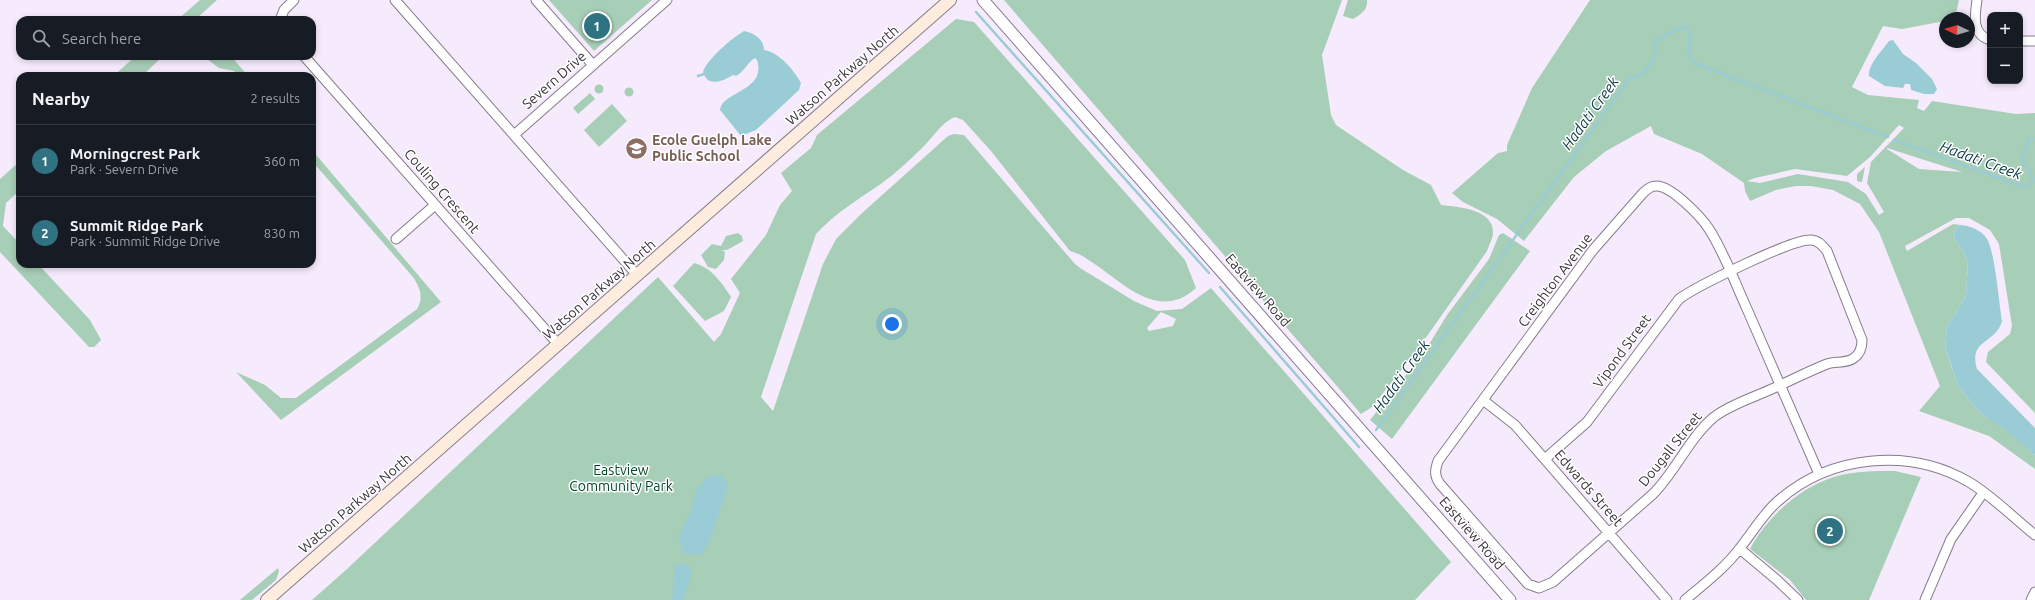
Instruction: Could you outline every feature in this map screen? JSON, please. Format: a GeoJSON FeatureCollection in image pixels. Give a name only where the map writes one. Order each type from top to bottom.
{"type":"FeatureCollection","features":[{"type":"Feature","properties":{"kind":"main road","name":"Watson Parkway North"},"geometry":{"type":"LineString","coordinates":[[268,600],[950,0]]}},
{"type":"Feature","properties":{"kind":"street"},"geometry":{"type":"LineString","coordinates":[[282,16],[284,10],[294,0]]}},
{"type":"Feature","properties":{"kind":"street"},"geometry":{"type":"LineString","coordinates":[[395,0],[637,275]]}},
{"type":"Feature","properties":{"kind":"street"},"geometry":{"type":"LineString","coordinates":[[536,0],[593,65]]}},
{"type":"Feature","properties":{"kind":"street","name":"Severn Drive"},"geometry":{"type":"LineString","coordinates":[[514,134],[667,0]]}},
{"type":"Feature","properties":{"kind":"street","name":"Eastview Road"},"geometry":{"type":"LineString","coordinates":[[983,0],[1510,600]]}},
{"type":"Feature","properties":{"kind":"street"},"geometry":{"type":"LineString","coordinates":[[1977,0],[1975,23],[1981,35],[1987,38]]}},
{"type":"Feature","properties":{"kind":"street"},"geometry":{"type":"LineString","coordinates":[[2023,41],[2035,42]]}},
{"type":"Feature","properties":{"kind":"street","name":"Couling Crescent"},"geometry":{"type":"LineString","coordinates":[[308,60],[558,344]]}},
{"type":"Feature","properties":{"kind":"street","name":"Creighton Avenue"},"geometry":{"type":"LineString","coordinates":[[1609,532],[1553,582],[1539,588],[1528,584],[1440,484],[1435,476],[1438,461],[1593,250],[1648,188],[1656,186],[1671,191],[1701,219],[1715,238],[1819,474]]}},
{"type":"Feature","properties":{"kind":"street"},"geometry":{"type":"LineString","coordinates":[[396,239],[435,205]]}},
{"type":"Feature","properties":{"kind":"street","name":"Vipond Street"},"geometry":{"type":"LineString","coordinates":[[1545,459],[1587,422],[1679,299],[1696,288],[1730,272],[1803,241],[1811,240],[1820,243],[1828,251],[1862,340],[1862,346],[1860,352],[1852,360],[1829,364],[1780,385]]}},
{"type":"Feature","properties":{"kind":"street","name":"Dougall Street"},"geometry":{"type":"LineString","coordinates":[[1609,532],[1662,484],[1700,433],[1714,417],[1723,411],[1780,385]]}},
{"type":"Feature","properties":{"kind":"street","name":"Edwards Street"},"geometry":{"type":"LineString","coordinates":[[1483,400],[1515,425],[1667,600]]}},
{"type":"Feature","properties":{"kind":"street"},"geometry":{"type":"LineString","coordinates":[[1685,600],[1740,549],[1764,516],[1778,501],[1819,474],[1853,463],[1886,460],[1906,462],[1950,472],[1970,483],[2035,535]]}},
{"type":"Feature","properties":{"kind":"street"},"geometry":{"type":"LineString","coordinates":[[1925,600],[1951,539],[1983,493]]}},
{"type":"Feature","properties":{"kind":"street"},"geometry":{"type":"LineString","coordinates":[[1740,549],[1798,600]]}},
{"type":"Feature","properties":{"kind":"street"},"geometry":{"type":"LineString","coordinates":[[2031,600],[2035,592]]}},
{"type":"Feature","properties":{"kind":"green space"},"geometry":{"type":"Polygon","coordinates":[[[200,0],[217,0],[199,16],[182,16],[200,0]]]}},
{"type":"Feature","properties":{"kind":"green space"},"geometry":{"type":"Polygon","coordinates":[[[549,0],[652,0],[594,51],[549,0]]]}},
{"type":"Feature","properties":{"kind":"green space"},"geometry":{"type":"Polygon","coordinates":[[[1004,0],[1342,0],[1322,55],[1331,115],[1336,125],[1403,170],[1431,185],[1441,205],[1465,208],[1481,214],[1488,219],[1492,225],[1493,233],[1487,251],[1420,346],[1372,407],[1361,414],[1004,0]]]}},
{"type":"Feature","properties":{"kind":"green space"},"geometry":{"type":"Polygon","coordinates":[[[1348,0],[1367,0],[1365,9],[1361,14],[1353,19],[1343,16],[1348,0]]]}},
{"type":"Feature","properties":{"kind":"green space"},"geometry":{"type":"Polygon","coordinates":[[[1590,0],[1959,0],[1956,12],[1939,12],[1939,22],[1902,29],[1883,26],[1852,87],[1868,95],[1919,100],[1917,108],[1924,111],[1932,101],[2016,114],[2035,113],[2035,413],[1986,362],[1988,352],[2010,334],[2012,326],[1999,244],[1990,230],[1969,218],[1956,218],[1905,246],[1907,251],[1953,224],[1961,225],[1957,227],[1953,238],[1962,249],[1968,262],[1966,296],[1947,327],[1945,337],[1946,351],[1958,386],[1981,414],[2004,428],[2035,455],[2035,469],[1989,436],[1919,411],[1940,386],[1879,232],[1860,204],[1833,190],[1811,186],[1796,186],[1776,190],[1750,201],[1745,191],[1744,183],[1702,154],[1654,134],[1651,126],[1606,151],[1574,177],[1524,241],[1497,219],[1463,202],[1452,193],[1498,153],[1507,151],[1507,145],[1532,88],[1590,0]],[[1899,125],[1870,157],[1847,176],[1795,169],[1747,181],[1760,183],[1798,174],[1848,182],[1866,194],[1879,215],[1884,212],[1867,183],[1871,162],[1904,128],[1899,125]],[[1887,148],[1919,169],[1962,172],[1887,148]]]}},
{"type":"Feature","properties":{"kind":"green space","name":"Eastview Community Park"},"geometry":{"type":"Polygon","coordinates":[[[956,19],[974,22],[1185,260],[1196,288],[1181,298],[1167,301],[1153,300],[1126,286],[1079,254],[1070,251],[991,151],[963,120],[955,117],[946,122],[909,161],[882,183],[839,213],[816,234],[761,397],[773,411],[823,264],[836,239],[861,214],[948,136],[954,134],[964,135],[1080,268],[1134,301],[1157,311],[1182,309],[1211,288],[1451,562],[1415,600],[312,600],[347,569],[658,277],[714,342],[721,334],[740,293],[731,279],[766,235],[780,205],[792,191],[781,173],[811,148],[817,135],[956,19]],[[1161,312],[1147,328],[1149,331],[1173,326],[1176,319],[1161,312]]]}},
{"type":"Feature","properties":{"kind":"green space"},"geometry":{"type":"Polygon","coordinates":[[[131,60],[159,60],[146,72],[118,72],[131,60]]]}},
{"type":"Feature","properties":{"kind":"green space"},"geometry":{"type":"Polygon","coordinates":[[[208,60],[234,60],[245,72],[235,72],[219,68],[208,60]]]}},
{"type":"Feature","properties":{"kind":"green space"},"geometry":{"type":"Polygon","coordinates":[[[597,85],[601,85],[603,89],[601,93],[597,93],[595,91],[595,87],[597,85]]]}},
{"type":"Feature","properties":{"kind":"green space"},"geometry":{"type":"Polygon","coordinates":[[[629,87],[634,92],[629,97],[624,92],[629,87]]]}},
{"type":"Feature","properties":{"kind":"green space"},"geometry":{"type":"Polygon","coordinates":[[[590,93],[595,99],[578,114],[573,108],[590,93]]]}},
{"type":"Feature","properties":{"kind":"green space"},"geometry":{"type":"Polygon","coordinates":[[[612,104],[627,121],[599,147],[584,130],[612,104]]]}},
{"type":"Feature","properties":{"kind":"green space"},"geometry":{"type":"Polygon","coordinates":[[[316,155],[441,302],[281,420],[236,372],[265,385],[281,398],[296,398],[417,309],[421,297],[418,285],[413,277],[316,166],[316,155]]]}},
{"type":"Feature","properties":{"kind":"green space"},"geometry":{"type":"Polygon","coordinates":[[[16,165],[16,194],[6,203],[3,226],[16,240],[16,268],[42,268],[90,320],[101,340],[94,347],[89,347],[0,252],[0,179],[16,165]]]}},
{"type":"Feature","properties":{"kind":"green space"},"geometry":{"type":"Polygon","coordinates":[[[1865,167],[1862,182],[1857,181],[1857,174],[1865,167]]]}},
{"type":"Feature","properties":{"kind":"green space"},"geometry":{"type":"Polygon","coordinates":[[[738,233],[742,236],[743,241],[727,250],[722,250],[725,252],[724,260],[716,269],[708,267],[701,255],[712,244],[721,246],[726,236],[738,233]]]}},
{"type":"Feature","properties":{"kind":"green space"},"geometry":{"type":"Polygon","coordinates":[[[1503,233],[1530,251],[1392,439],[1370,420],[1425,351],[1447,315],[1489,259],[1499,235],[1503,233]]]}},
{"type":"Feature","properties":{"kind":"green space"},"geometry":{"type":"Polygon","coordinates":[[[694,263],[711,272],[720,281],[731,297],[724,311],[705,321],[673,286],[694,263]]]}},
{"type":"Feature","properties":{"kind":"green space"},"geometry":{"type":"Polygon","coordinates":[[[1895,471],[1921,477],[1869,600],[1806,600],[1790,580],[1750,549],[1765,526],[1775,515],[1785,505],[1809,488],[1834,477],[1856,472],[1895,471]]]}},
{"type":"Feature","properties":{"kind":"green space"},"geometry":{"type":"Polygon","coordinates":[[[278,568],[279,571],[276,580],[252,600],[240,600],[278,568]]]}},
{"type":"Feature","properties":{"kind":"water"},"geometry":{"type":"Polygon","coordinates":[[[744,31],[758,37],[764,46],[764,50],[770,51],[786,62],[801,83],[799,90],[756,130],[741,136],[720,110],[728,99],[743,90],[756,78],[758,70],[757,60],[755,58],[752,60],[736,76],[733,75],[716,82],[708,80],[703,72],[709,61],[715,55],[744,31]]]}},
{"type":"Feature","properties":{"kind":"water"},"geometry":{"type":"Polygon","coordinates":[[[1893,40],[1903,54],[1916,63],[1932,79],[1937,89],[1934,94],[1924,94],[1911,90],[1910,84],[1905,84],[1903,88],[1885,86],[1869,76],[1869,71],[1876,58],[1889,41],[1893,40]]]}},
{"type":"Feature","properties":{"kind":"water"},"geometry":{"type":"Polygon","coordinates":[[[1961,225],[1972,227],[1979,231],[1985,236],[1990,246],[2002,321],[1994,334],[1979,347],[1976,352],[1975,359],[1977,369],[2035,428],[2035,455],[2004,429],[1981,414],[1958,386],[1946,350],[1945,337],[1947,327],[1966,296],[1968,262],[1962,249],[1953,238],[1957,227],[1961,225]]]}},
{"type":"Feature","properties":{"kind":"water"},"geometry":{"type":"Polygon","coordinates":[[[722,475],[728,486],[709,543],[701,555],[683,553],[679,538],[682,527],[689,516],[697,488],[709,476],[722,475]]]}},
{"type":"Feature","properties":{"kind":"water"},"geometry":{"type":"Polygon","coordinates":[[[684,563],[692,569],[684,600],[672,600],[675,565],[684,563]]]}},
{"type":"Feature","properties":{"kind":"waterway"},"geometry":{"type":"LineString","coordinates":[[976,12],[1209,273]]}},
{"type":"Feature","properties":{"kind":"waterway","name":"Hadati Creek"},"geometry":{"type":"LineString","coordinates":[[1376,430],[1629,79],[1644,73],[1654,59],[1656,40],[1685,26],[1690,32],[1689,54],[1694,63],[1888,137]]}},
{"type":"Feature","properties":{"kind":"waterway"},"geometry":{"type":"LineString","coordinates":[[698,76],[704,74]]}},
{"type":"Feature","properties":{"kind":"waterway","name":"Hadati Creek"},"geometry":{"type":"LineString","coordinates":[[1894,140],[2024,187],[2033,181],[2030,172],[2022,160],[2029,139],[2035,139]]}},
{"type":"Feature","properties":{"kind":"waterway"},"geometry":{"type":"LineString","coordinates":[[1220,287],[1359,447]]}},
{"type":"Feature","properties":{"kind":"place","name":"Morningcrest Park"},"geometry":{"type":"Point","coordinates":[597,26]}},
{"type":"Feature","properties":{"kind":"place","name":"Ecole Guelph Lake Public School"},"geometry":{"type":"Point","coordinates":[636,148]}},
{"type":"Feature","properties":{"kind":"place","name":"Summit Ridge Park"},"geometry":{"type":"Point","coordinates":[1830,531]}}]}
